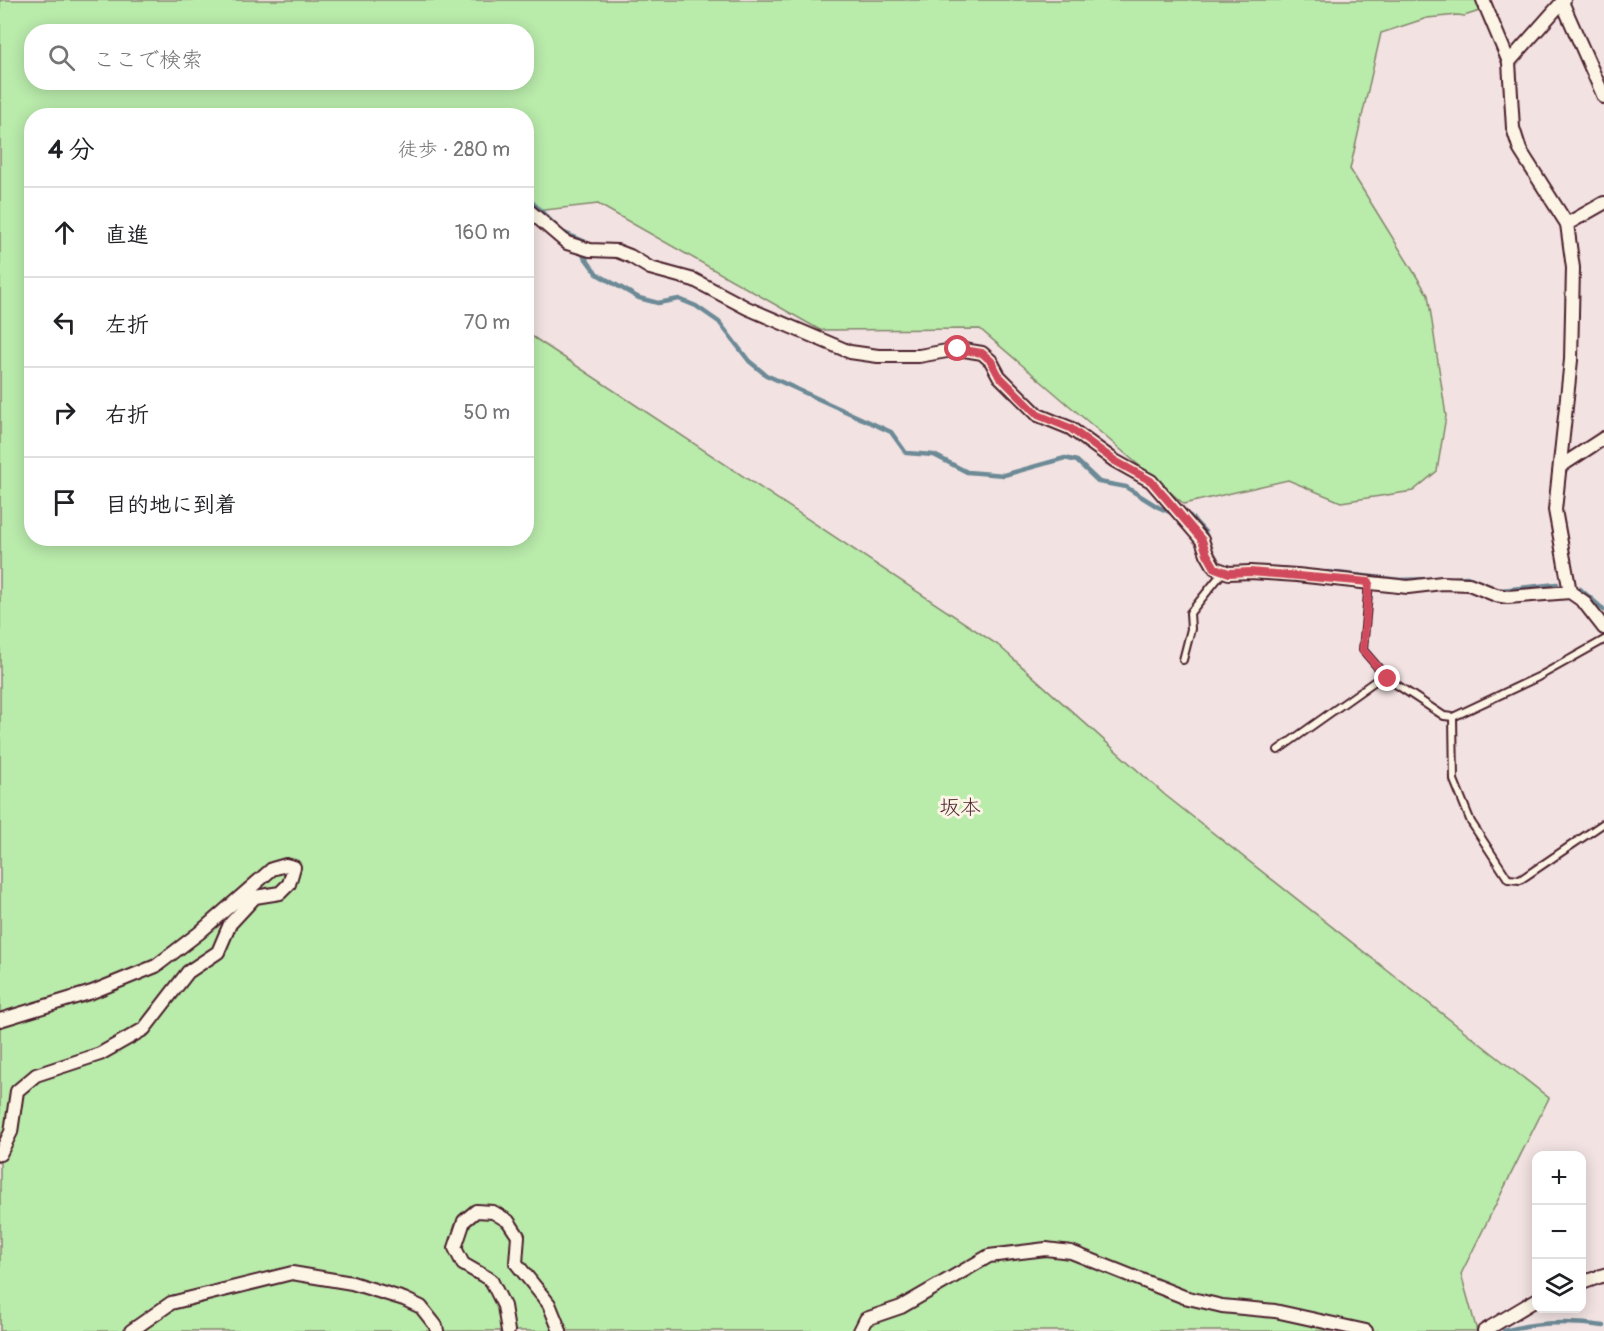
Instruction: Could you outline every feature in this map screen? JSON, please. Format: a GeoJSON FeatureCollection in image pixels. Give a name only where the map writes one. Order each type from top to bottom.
{"type":"FeatureCollection","features":[{"type":"Feature","properties":{"kind":"street"},"geometry":{"type":"LineString","coordinates":[[1483,0],[1509,62],[1513,128],[1520,150],[1566,224],[1573,268],[1572,337],[1555,510],[1570,592]]}},
{"type":"Feature","properties":{"kind":"street"},"geometry":{"type":"LineString","coordinates":[[1509,62],[1563,1],[1604,97]]}},
{"type":"Feature","properties":{"kind":"street"},"geometry":{"type":"LineString","coordinates":[[1566,224],[1604,203]]}},
{"type":"Feature","properties":{"kind":"street"},"geometry":{"type":"LineString","coordinates":[[534,215],[567,243],[584,248],[617,250],[650,268],[694,280],[747,308],[850,352],[878,356],[919,356],[958,349],[982,353],[991,361],[999,376],[1038,415],[1070,428],[1115,461],[1151,481],[1202,540],[1215,568],[1229,573],[1250,572],[1408,587],[1442,583],[1469,584],[1496,595],[1508,597],[1570,592],[1583,601],[1604,628]]}},
{"type":"Feature","properties":{"kind":"street"},"geometry":{"type":"LineString","coordinates":[[1561,466],[1604,438]]}},
{"type":"Feature","properties":{"kind":"street"},"geometry":{"type":"LineString","coordinates":[[0,1020],[92,992],[156,966],[199,933],[273,869],[286,865],[294,867],[290,884],[280,893],[255,897],[230,924],[218,952],[188,972],[144,1029],[100,1054],[36,1075],[17,1091],[11,1132],[0,1154]]}},
{"type":"Feature","properties":{"kind":"street"},"geometry":{"type":"LineString","coordinates":[[508,1331],[504,1306],[491,1280],[463,1264],[455,1248],[464,1221],[476,1211],[493,1212],[508,1221],[518,1236],[516,1263],[549,1304],[560,1331]]}},
{"type":"Feature","properties":{"kind":"street"},"geometry":{"type":"LineString","coordinates":[[860,1331],[866,1319],[900,1307],[989,1256],[1046,1249],[1071,1252],[1184,1297],[1222,1306],[1283,1313],[1366,1331]]}},
{"type":"Feature","properties":{"kind":"street"},"geometry":{"type":"LineString","coordinates":[[131,1331],[171,1303],[292,1273],[352,1283],[404,1299],[421,1307],[436,1326],[437,1331]]}},
{"type":"Feature","properties":{"kind":"street"},"geometry":{"type":"LineString","coordinates":[[1586,1281],[1604,1275]]}},
{"type":"Feature","properties":{"kind":"street"},"geometry":{"type":"LineString","coordinates":[[1484,1331],[1532,1302]]}},
{"type":"Feature","properties":{"kind":"lane"},"geometry":{"type":"LineString","coordinates":[[1184,660],[1191,629],[1190,613],[1223,571]]}},
{"type":"Feature","properties":{"kind":"lane"},"geometry":{"type":"LineString","coordinates":[[1369,582],[1363,650],[1388,679],[1444,716],[1453,717],[1538,677],[1604,640]]}},
{"type":"Feature","properties":{"kind":"lane"},"geometry":{"type":"LineString","coordinates":[[1278,750],[1378,679],[1388,679]]}},
{"type":"Feature","properties":{"kind":"lane"},"geometry":{"type":"LineString","coordinates":[[1453,717],[1454,780],[1471,822],[1508,879],[1520,880],[1604,823]]}},
{"type":"Feature","properties":{"kind":"green space"},"geometry":{"type":"Polygon","coordinates":[[[0,0],[1477,0],[1483,10],[1464,16],[1427,18],[1381,33],[1350,169],[1428,295],[1446,416],[1437,471],[1413,491],[1341,502],[1288,480],[1184,504],[980,329],[820,330],[598,204],[534,211],[534,108],[24,108],[24,546],[534,546],[534,338],[998,645],[1165,795],[1549,1098],[1461,1274],[1477,1331],[0,1331],[0,0]]]}},
{"type":"Feature","properties":{"kind":"waterway"},"geometry":{"type":"LineString","coordinates":[[534,204],[562,232],[586,242],[583,255],[597,274],[639,298],[658,303],[679,299],[696,306],[719,322],[749,361],[766,375],[891,432],[906,453],[934,455],[967,472],[1004,475],[1065,458],[1077,461],[1099,482],[1126,487],[1174,514]]}},
{"type":"Feature","properties":{"kind":"waterway"},"geometry":{"type":"LineString","coordinates":[[1185,515],[1190,516],[1205,532],[1208,541]]}},
{"type":"Feature","properties":{"kind":"waterway"},"geometry":{"type":"LineString","coordinates":[[1248,567],[1287,569]]}},
{"type":"Feature","properties":{"kind":"waterway"},"geometry":{"type":"LineString","coordinates":[[1328,572],[1400,580],[1430,579]]}},
{"type":"Feature","properties":{"kind":"waterway"},"geometry":{"type":"LineString","coordinates":[[1454,578],[1467,577],[1492,587]]}},
{"type":"Feature","properties":{"kind":"waterway"},"geometry":{"type":"LineString","coordinates":[[1502,590],[1557,584]]}},
{"type":"Feature","properties":{"kind":"waterway"},"geometry":{"type":"LineString","coordinates":[[1580,589],[1604,610]]}},
{"type":"Feature","properties":{"kind":"waterway"},"geometry":{"type":"LineString","coordinates":[[1504,1331],[1554,1323],[1604,1326]]}},
{"type":"Feature","properties":{"kind":"district","name":"坂本"},"geometry":{"type":"Point","coordinates":[960,807]}},
{"type":"Feature","properties":{"kind":"route"},"geometry":{"type":"LineString","coordinates":[[958,349],[982,353],[991,361],[999,376],[1038,415],[1070,428],[1115,461],[1151,481],[1202,540],[1215,568],[1229,573],[1297,575],[1369,582],[1363,650],[1388,679]]}}]}
